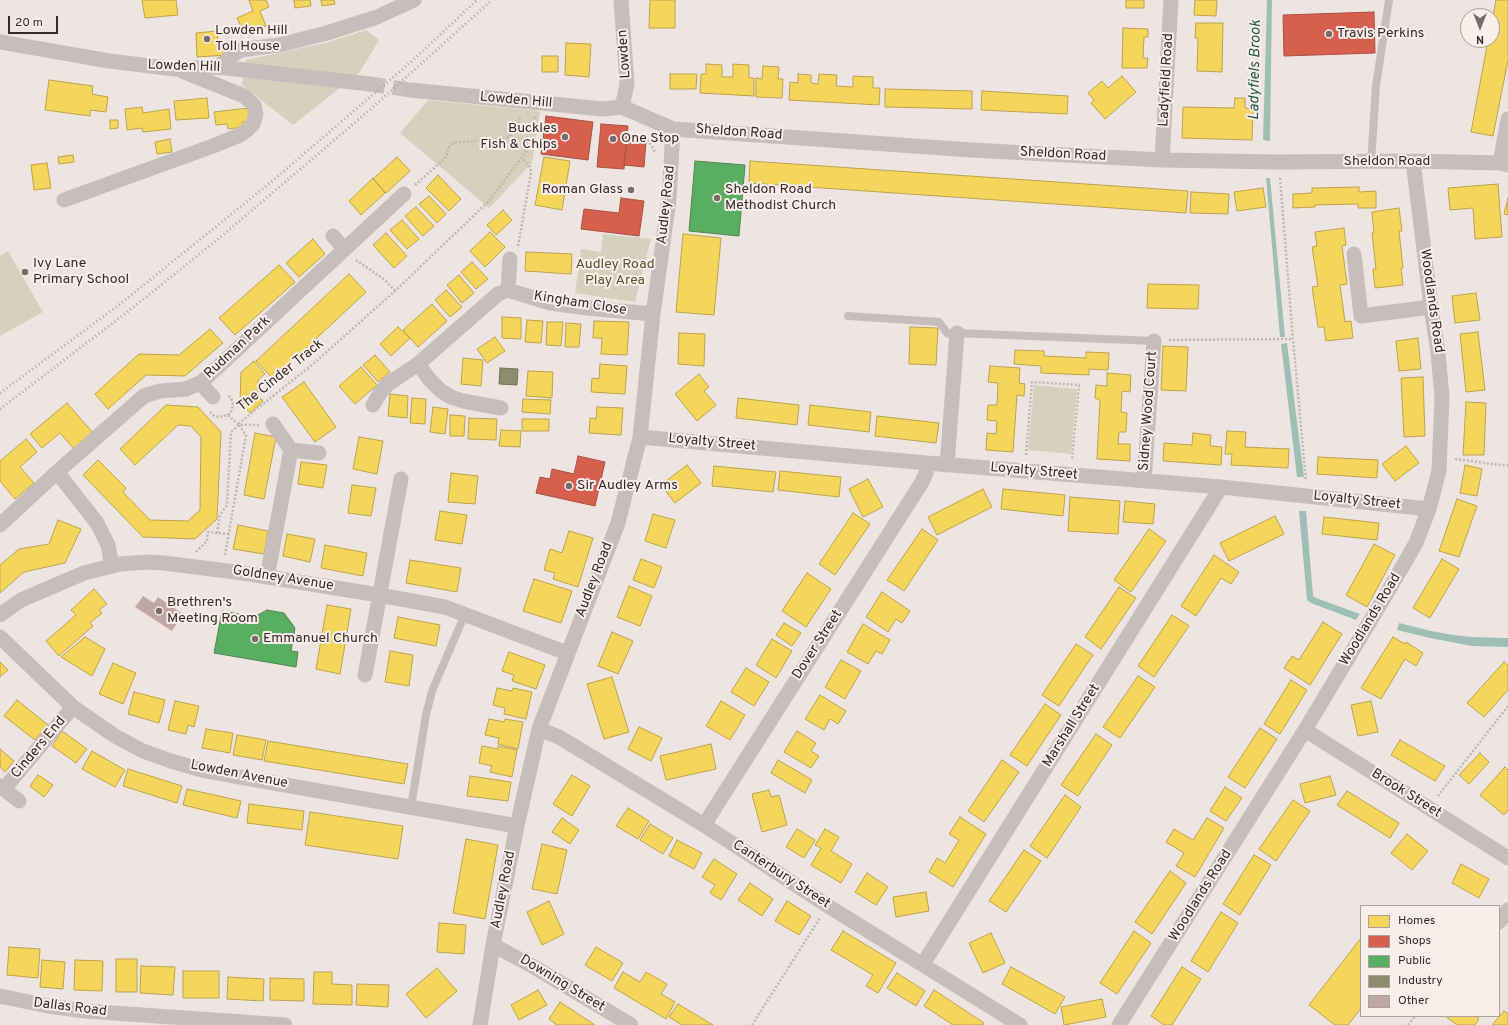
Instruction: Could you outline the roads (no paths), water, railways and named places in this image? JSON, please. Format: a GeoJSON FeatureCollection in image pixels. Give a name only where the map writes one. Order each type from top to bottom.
{"type":"FeatureCollection","features":[{"type":"Feature","properties":{"kind":"street"},"geometry":{"type":"LineString","coordinates":[[217,67],[240,50],[279,45],[327,33],[377,17],[414,0]]}},
{"type":"Feature","properties":{"kind":"street","name":"Lowden"},"geometry":{"type":"LineString","coordinates":[[620,0],[627,84],[622,108]]}},
{"type":"Feature","properties":{"kind":"street","name":"Ladyfield Road"},"geometry":{"type":"LineString","coordinates":[[1162,160],[1171,0]]}},
{"type":"Feature","properties":{"kind":"street","name":"Lowden Hill"},"geometry":{"type":"LineString","coordinates":[[0,42],[109,61],[175,69],[217,67],[370,84]]}},
{"type":"Feature","properties":{"kind":"street"},"geometry":{"type":"LineString","coordinates":[[64,200],[214,146],[240,135],[253,124],[256,114],[254,106],[244,96],[175,69]]}},
{"type":"Feature","properties":{"kind":"street","name":"Lowden Hill"},"geometry":{"type":"LineString","coordinates":[[410,90],[602,109],[622,108]]}},
{"type":"Feature","properties":{"kind":"street","name":"Sheldon Road"},"geometry":{"type":"LineString","coordinates":[[622,108],[673,128],[971,150],[1162,160],[1278,162],[1413,161],[1504,164]]}},
{"type":"Feature","properties":{"kind":"street"},"geometry":{"type":"LineString","coordinates":[[1504,164],[1508,119]]}},
{"type":"Feature","properties":{"kind":"street","name":"Audley Road"},"geometry":{"type":"LineString","coordinates":[[480,1025],[493,945],[517,826],[539,729],[618,523],[640,437],[653,314],[669,200],[673,128]]}},
{"type":"Feature","properties":{"kind":"street","name":"Woodlands Road"},"geometry":{"type":"LineString","coordinates":[[1119,1025],[1305,730],[1406,562],[1416,543],[1429,509],[1439,471],[1442,397],[1438,353],[1413,161]]}},
{"type":"Feature","properties":{"kind":"street","name":"Rudman Park"},"geometry":{"type":"LineString","coordinates":[[0,525],[57,472],[144,396],[160,391],[186,389],[200,383],[404,194]]}},
{"type":"Feature","properties":{"kind":"street"},"geometry":{"type":"LineString","coordinates":[[333,236],[344,249]]}},
{"type":"Feature","properties":{"kind":"street"},"geometry":{"type":"LineString","coordinates":[[1354,254],[1361,316],[1431,307]]}},
{"type":"Feature","properties":{"kind":"street"},"geometry":{"type":"LineString","coordinates":[[373,405],[380,393],[388,384],[418,364],[498,294],[508,290],[510,259]]}},
{"type":"Feature","properties":{"kind":"street","name":"Kingham Close"},"geometry":{"type":"LineString","coordinates":[[508,290],[550,303],[653,314]]}},
{"type":"Feature","properties":{"kind":"street"},"geometry":{"type":"LineString","coordinates":[[947,465],[956,335]]}},
{"type":"Feature","properties":{"kind":"street","name":"Sidney Wood Court"},"geometry":{"type":"LineString","coordinates":[[1144,481],[1154,341]]}},
{"type":"Feature","properties":{"kind":"street"},"geometry":{"type":"LineString","coordinates":[[418,364],[435,385],[451,397],[462,401],[500,408]]}},
{"type":"Feature","properties":{"kind":"street"},"geometry":{"type":"LineString","coordinates":[[200,383],[214,397]]}},
{"type":"Feature","properties":{"kind":"street"},"geometry":{"type":"LineString","coordinates":[[267,577],[291,450],[273,424]]}},
{"type":"Feature","properties":{"kind":"street","name":"Loyalty Street"},"geometry":{"type":"LineString","coordinates":[[640,437],[947,465],[1221,487],[1429,509]]}},
{"type":"Feature","properties":{"kind":"street"},"geometry":{"type":"LineString","coordinates":[[291,450],[319,453]]}},
{"type":"Feature","properties":{"kind":"street","name":"Dover Street"},"geometry":{"type":"LineString","coordinates":[[704,825],[922,482],[926,473],[927,463]]}},
{"type":"Feature","properties":{"kind":"street"},"geometry":{"type":"LineString","coordinates":[[57,472],[97,523],[108,545],[112,566]]}},
{"type":"Feature","properties":{"kind":"street"},"geometry":{"type":"LineString","coordinates":[[365,675],[401,480]]}},
{"type":"Feature","properties":{"kind":"street","name":"Marshall Street"},"geometry":{"type":"LineString","coordinates":[[923,964],[1221,487]]}},
{"type":"Feature","properties":{"kind":"street","name":"Goldney Avenue"},"geometry":{"type":"LineString","coordinates":[[0,614],[21,600],[84,573],[112,566],[148,562],[223,570],[445,607],[567,653]]}},
{"type":"Feature","properties":{"kind":"street","name":"Lowden Avenue"},"geometry":{"type":"LineString","coordinates":[[0,637],[73,707],[115,736],[170,761],[202,770],[517,826]]}},
{"type":"Feature","properties":{"kind":"street","name":"Cinders End"},"geometry":{"type":"LineString","coordinates":[[19,801],[2,787],[73,707]]}},
{"type":"Feature","properties":{"kind":"street","name":"Canterbury Street"},"geometry":{"type":"LineString","coordinates":[[539,729],[559,737],[704,825],[828,906],[1020,1025]]}},
{"type":"Feature","properties":{"kind":"street","name":"Brook Street"},"geometry":{"type":"LineString","coordinates":[[1305,730],[1508,858]]}},
{"type":"Feature","properties":{"kind":"street"},"geometry":{"type":"LineString","coordinates":[[1500,921],[1508,910]]}},
{"type":"Feature","properties":{"kind":"street","name":"Downing Street"},"geometry":{"type":"LineString","coordinates":[[493,945],[534,967],[631,1025]]}},
{"type":"Feature","properties":{"kind":"street","name":"Dallas Road"},"geometry":{"type":"LineString","coordinates":[[0,996],[48,1006],[85,1011],[285,1025]]}},
{"type":"Feature","properties":{"kind":"lane"},"geometry":{"type":"LineString","coordinates":[[1371,162],[1376,86],[1389,0]]}},
{"type":"Feature","properties":{"kind":"lane"},"geometry":{"type":"LineString","coordinates":[[848,316],[938,322],[947,333],[956,335],[1154,341]]}},
{"type":"Feature","properties":{"kind":"lane"},"geometry":{"type":"LineString","coordinates":[[411,807],[426,715],[432,691],[465,614]]}},
{"type":"Feature","properties":{"kind":"water"},"geometry":{"type":"Polygon","coordinates":[[[1267,0],[1272,0],[1270,141],[1263,140],[1267,0]]]}},
{"type":"Feature","properties":{"kind":"water"},"geometry":{"type":"Polygon","coordinates":[[[1266,178],[1270,178],[1285,337],[1280,337],[1266,178]]]}},
{"type":"Feature","properties":{"kind":"water"},"geometry":{"type":"Polygon","coordinates":[[[1287,343],[1304,477],[1297,477],[1281,344],[1287,343]]]}},
{"type":"Feature","properties":{"kind":"water"},"geometry":{"type":"Polygon","coordinates":[[[1299,511],[1306,511],[1313,596],[1360,614],[1356,620],[1311,603],[1307,600],[1299,511]]]}},
{"type":"Feature","properties":{"kind":"water"},"geometry":{"type":"Polygon","coordinates":[[[1399,623],[1453,635],[1508,638],[1508,647],[1472,646],[1430,638],[1397,630],[1399,623]]]}},
{"type":"Feature","properties":{"kind":"tunnel"},"geometry":{"type":"LineString","coordinates":[[370,84],[410,90]]}},
{"type":"Feature","properties":{"kind":"railway"},"geometry":{"type":"LineString","coordinates":[[0,393],[115,308],[270,183],[412,61],[477,0]]}},
{"type":"Feature","properties":{"kind":"railway"},"geometry":{"type":"LineString","coordinates":[[0,409],[126,313],[217,240],[372,108],[492,0]]}},
{"type":"Feature","properties":{"kind":"place","name":"Travis Perkins"},"geometry":{"type":"Point","coordinates":[1329,34]}},
{"type":"Feature","properties":{"kind":"place","name":"Lowden Hill Toll House"},"geometry":{"type":"Point","coordinates":[207,39]}},
{"type":"Feature","properties":{"kind":"place","name":"Buckles Fish & Chips"},"geometry":{"type":"Point","coordinates":[565,137]}},
{"type":"Feature","properties":{"kind":"place","name":"One Stop"},"geometry":{"type":"Point","coordinates":[613,139]}},
{"type":"Feature","properties":{"kind":"place","name":"Roman Glass"},"geometry":{"type":"Point","coordinates":[631,190]}},
{"type":"Feature","properties":{"kind":"place","name":"Sheldon Road Methodist Church"},"geometry":{"type":"Point","coordinates":[717,198]}},
{"type":"Feature","properties":{"kind":"place","name":"Ivy Lane Primary School"},"geometry":{"type":"Point","coordinates":[25,272]}},
{"type":"Feature","properties":{"kind":"place","name":"Sir Audley Arms"},"geometry":{"type":"Point","coordinates":[569,486]}},
{"type":"Feature","properties":{"kind":"place","name":"Brethren's Meeting Room"},"geometry":{"type":"Point","coordinates":[159,611]}},
{"type":"Feature","properties":{"kind":"place","name":"Emmanuel Church"},"geometry":{"type":"Point","coordinates":[255,639]}},
{"type":"Feature","properties":{"kind":"water label","name":"Ladyfiels Brook"},"geometry":{"type":"Point","coordinates":[1256,70]}},
{"type":"Feature","properties":{"kind":"park label","name":"Audley Road Play Area"},"geometry":{"type":"Point","coordinates":[615,274]}}]}
